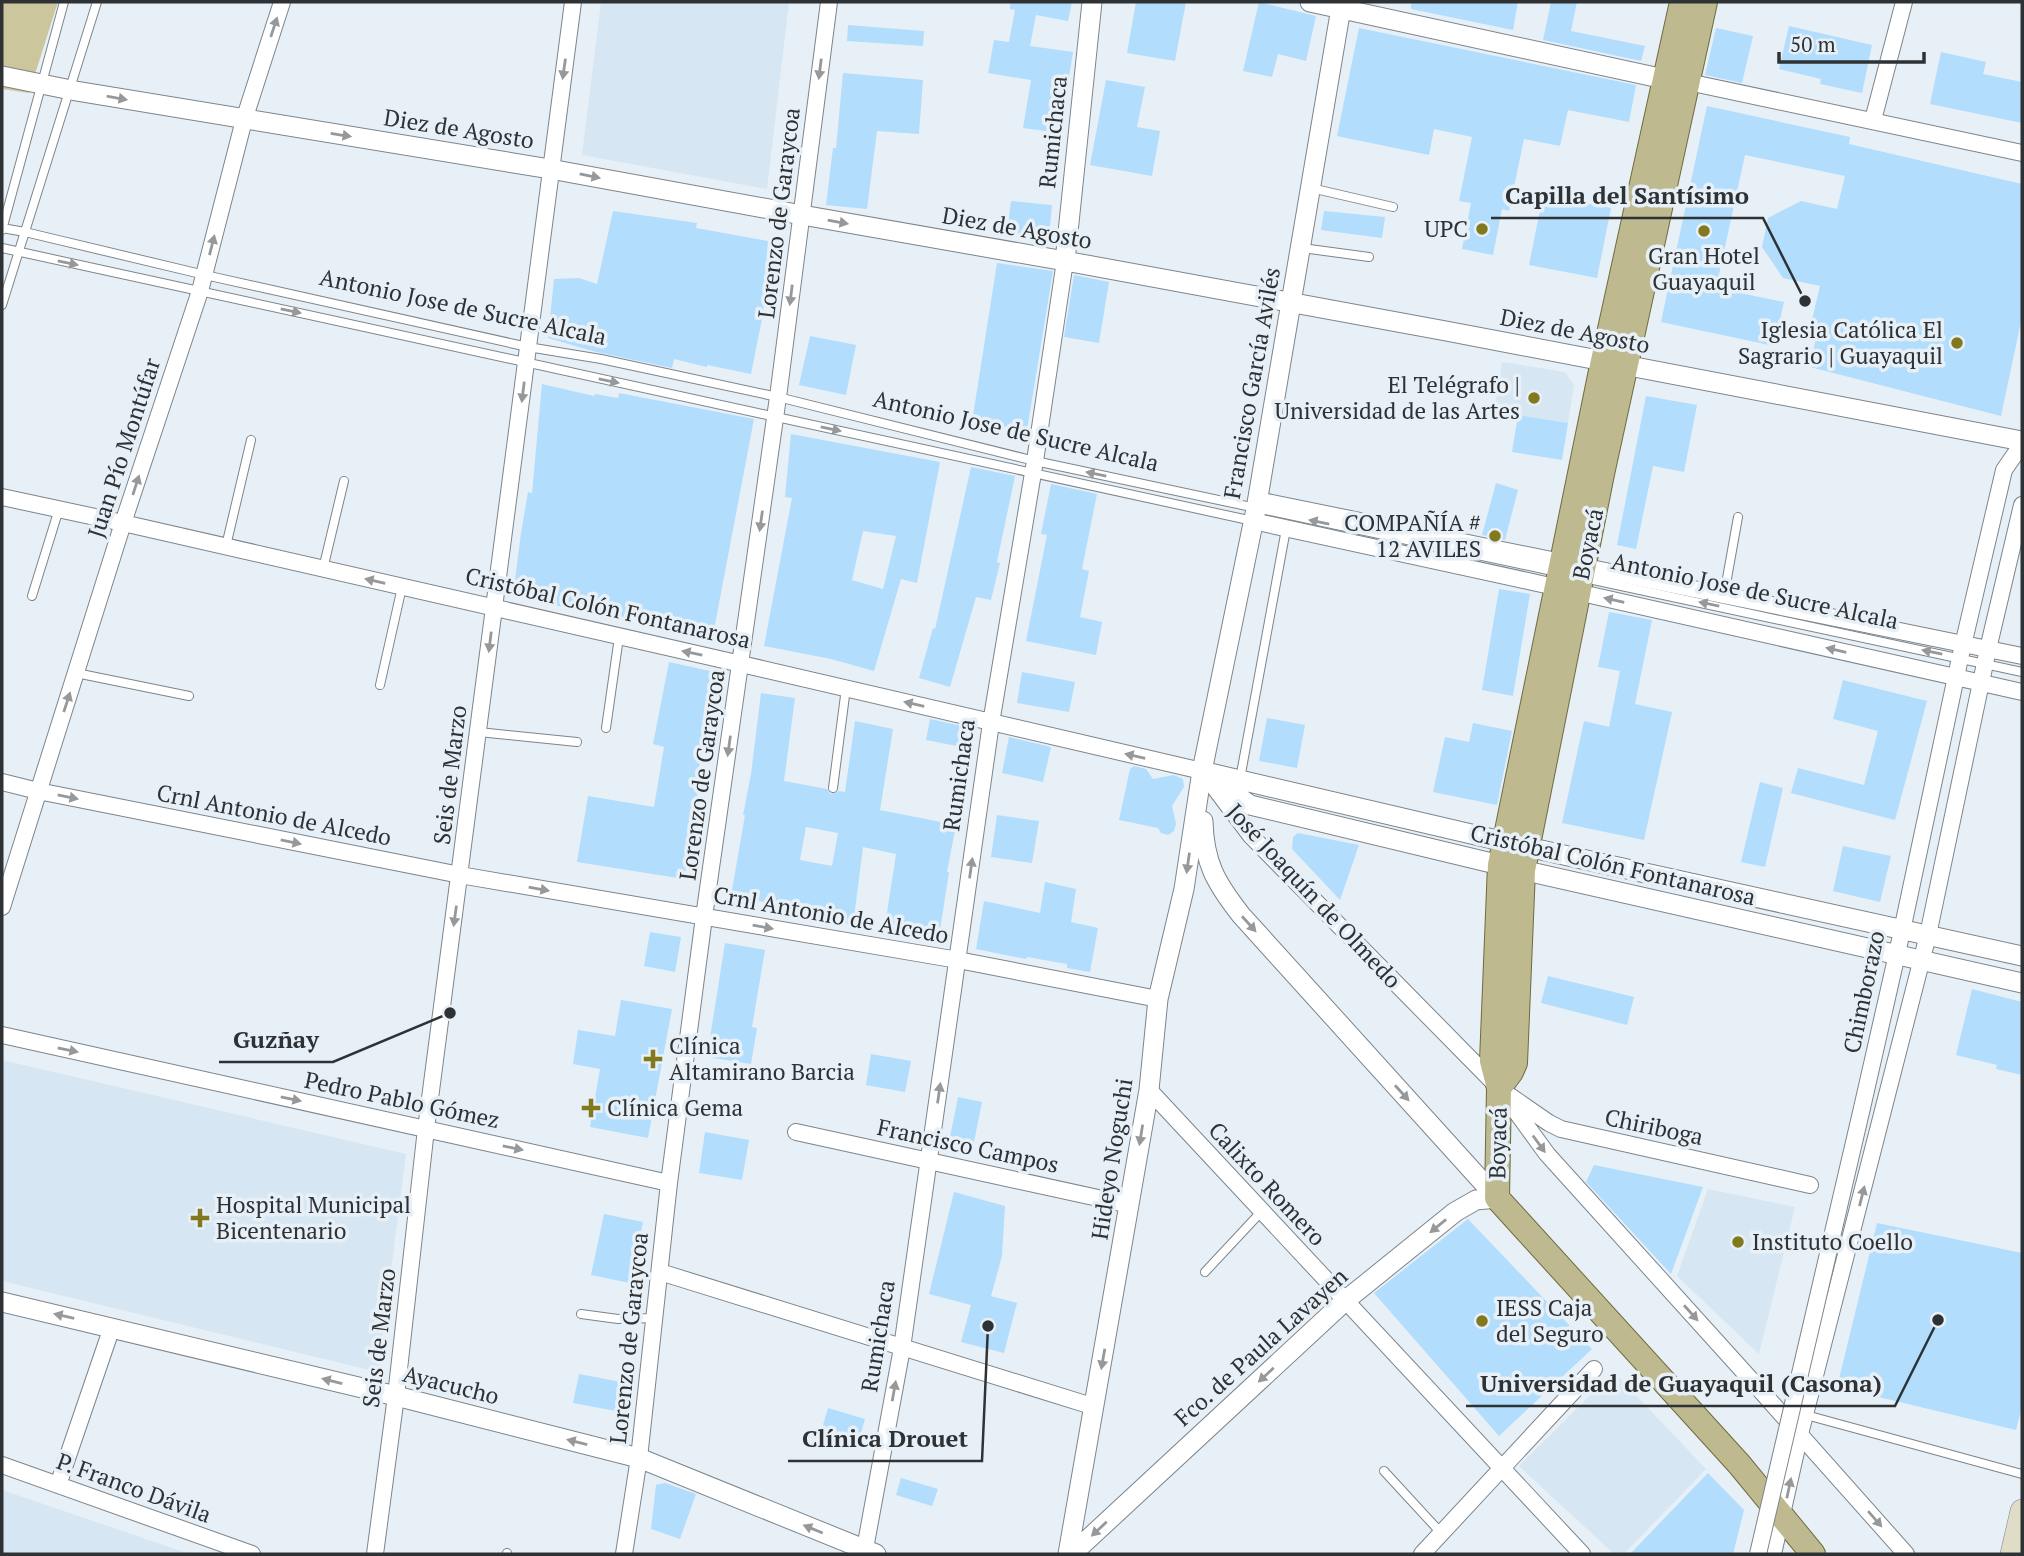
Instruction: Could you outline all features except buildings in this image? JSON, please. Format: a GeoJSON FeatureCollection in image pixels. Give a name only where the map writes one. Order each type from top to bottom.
{"type":"FeatureCollection","features":[{"type":"Feature","properties":{"kind":"main road","name":"Boyacá"},"geometry":{"type":"LineString","coordinates":[[1497,1198],[1499,1088],[1515,1063],[1513,856],[1613,364],[1676,81],[1682,2]]}},
{"type":"Feature","properties":{"kind":"main road","name":"Boyacá"},"geometry":{"type":"LineString","coordinates":[[1676,81],[1706,2]]}},
{"type":"Feature","properties":{"kind":"main road","name":"José Joaquín de Olmedo"},"geometry":{"type":"LineString","coordinates":[[1497,1198],[1739,1464],[1813,1554]]}},
{"type":"Feature","properties":{"kind":"main road"},"geometry":{"type":"LineString","coordinates":[[2012,1554],[2022,1511]]}},
{"type":"Feature","properties":{"kind":"main road"},"geometry":{"type":"LineString","coordinates":[[1797,1554],[1813,1554]]}},
{"type":"Feature","properties":{"kind":"street","name":"Juan Pío Montúfar"},"geometry":{"type":"LineString","coordinates":[[2,907],[123,523],[205,275],[244,120],[282,2]]}},
{"type":"Feature","properties":{"kind":"street","name":"Seis de Marzo"},"geometry":{"type":"LineString","coordinates":[[375,1554],[426,1129],[573,2]]}},
{"type":"Feature","properties":{"kind":"street","name":"Lorenzo de Garaycoa"},"geometry":{"type":"LineString","coordinates":[[624,1554],[639,1458],[669,1183],[704,917],[778,397],[829,2]]}},
{"type":"Feature","properties":{"kind":"street","name":"Rumichaca"},"geometry":{"type":"LineString","coordinates":[[868,1553],[930,1160],[991,723],[1065,261],[1092,2]]}},
{"type":"Feature","properties":{"kind":"street"},"geometry":{"type":"LineString","coordinates":[[1310,2],[1342,5],[1676,81],[2022,153]]}},
{"type":"Feature","properties":{"kind":"street"},"geometry":{"type":"LineString","coordinates":[[1873,121],[1904,2]]}},
{"type":"Feature","properties":{"kind":"street","name":"Francisco García Avilés"},"geometry":{"type":"LineString","coordinates":[[1202,771],[1255,510],[1342,5]]}},
{"type":"Feature","properties":{"kind":"street","name":"Diez de Agosto"},"geometry":{"type":"LineString","coordinates":[[2,76],[244,120],[550,169],[1065,261],[2022,442]]}},
{"type":"Feature","properties":{"kind":"street","name":"Chimborazo"},"geometry":{"type":"LineString","coordinates":[[1758,1554],[1897,954],[1956,677],[2004,470],[2022,442]]}},
{"type":"Feature","properties":{"kind":"street","name":"Cristóbal Colón Fontanarosa"},"geometry":{"type":"LineString","coordinates":[[2,498],[123,523],[1240,779],[1513,856],[1921,960],[2022,983]]}},
{"type":"Feature","properties":{"kind":"street","name":"Chimborazo"},"geometry":{"type":"LineString","coordinates":[[1773,1554],[1800,1434],[1928,935],[2022,505]]}},
{"type":"Feature","properties":{"kind":"street","name":"Antonio Jose de Sucre Alcala"},"geometry":{"type":"LineString","coordinates":[[1255,510],[1286,529],[1570,577],[1724,595],[1962,652],[1987,657],[2022,656]]}},
{"type":"Feature","properties":{"kind":"street","name":"Antonio Jose de Sucre Alcala"},"geometry":{"type":"LineString","coordinates":[[1255,510],[1570,577],[2022,692]]}},
{"type":"Feature","properties":{"kind":"street","name":"Cristóbal Colón Fontanarosa"},"geometry":{"type":"LineString","coordinates":[[1202,771],[1250,805],[1901,929],[2022,956]]}},
{"type":"Feature","properties":{"kind":"street","name":"Hideyo Noguchi"},"geometry":{"type":"LineString","coordinates":[[1070,1554],[1149,1090],[1158,999],[1184,889],[1202,771]]}},
{"type":"Feature","properties":{"kind":"street","name":"José Joaquín de Olmedo"},"geometry":{"type":"LineString","coordinates":[[1202,771],[1251,836],[1499,1088],[1547,1154],[1906,1554]]}},
{"type":"Feature","properties":{"kind":"street","name":"José Joaquín de Olmedo"},"geometry":{"type":"LineString","coordinates":[[1202,771],[1204,844],[1212,871],[1224,894],[1497,1198]]}},
{"type":"Feature","properties":{"kind":"street","name":"Crnl Antonio de Alcedo"},"geometry":{"type":"LineString","coordinates":[[2,782],[460,875],[958,960],[1158,999]]}},
{"type":"Feature","properties":{"kind":"street","name":"Pedro Pablo Gómez"},"geometry":{"type":"LineString","coordinates":[[2,1035],[669,1183]]}},
{"type":"Feature","properties":{"kind":"street","name":"Chiriboga"},"geometry":{"type":"LineString","coordinates":[[1499,1088],[1549,1124],[1561,1129],[1810,1185]]}},
{"type":"Feature","properties":{"kind":"street","name":"Calixto Romero"},"geometry":{"type":"LineString","coordinates":[[1149,1090],[1582,1554]]}},
{"type":"Feature","properties":{"kind":"street","name":"Francisco Campos"},"geometry":{"type":"LineString","coordinates":[[796,1132],[1130,1205]]}},
{"type":"Feature","properties":{"kind":"street","name":"Fco. de Paula Lavayen"},"geometry":{"type":"LineString","coordinates":[[1070,1554],[1346,1300],[1465,1205],[1476,1200],[1497,1198]]}},
{"type":"Feature","properties":{"kind":"street"},"geometry":{"type":"LineString","coordinates":[[660,1272],[1095,1407]]}},
{"type":"Feature","properties":{"kind":"street","name":"Ayacucho"},"geometry":{"type":"LineString","coordinates":[[2,1302],[396,1396],[639,1458],[868,1553]]}},
{"type":"Feature","properties":{"kind":"street"},"geometry":{"type":"LineString","coordinates":[[58,1485],[112,1327]]}},
{"type":"Feature","properties":{"kind":"street"},"geometry":{"type":"LineString","coordinates":[[1422,1554],[1594,1369]]}},
{"type":"Feature","properties":{"kind":"street","name":"P. Franco Dávila"},"geometry":{"type":"LineString","coordinates":[[2,1465],[252,1554]]}},
{"type":"Feature","properties":{"kind":"lane"},"geometry":{"type":"LineString","coordinates":[[2,229],[64,2]]}},
{"type":"Feature","properties":{"kind":"lane"},"geometry":{"type":"LineString","coordinates":[[2,304],[97,2]]}},
{"type":"Feature","properties":{"kind":"lane"},"geometry":{"type":"LineString","coordinates":[[1686,29],[1690,2]]}},
{"type":"Feature","properties":{"kind":"lane"},"geometry":{"type":"LineString","coordinates":[[1311,188],[1393,207]]}},
{"type":"Feature","properties":{"kind":"lane","name":"Antonio Jose de Sucre Alcala"},"geometry":{"type":"LineString","coordinates":[[2,229],[25,232],[205,275],[775,417],[1255,510]]}},
{"type":"Feature","properties":{"kind":"lane","name":"Antonio Jose de Sucre Alcala"},"geometry":{"type":"LineString","coordinates":[[2,248],[200,291],[527,355],[601,359],[778,397],[1034,467]]}},
{"type":"Feature","properties":{"kind":"lane"},"geometry":{"type":"LineString","coordinates":[[1299,248],[1369,257]]}},
{"type":"Feature","properties":{"kind":"lane"},"geometry":{"type":"LineString","coordinates":[[226,547],[251,440]]}},
{"type":"Feature","properties":{"kind":"lane"},"geometry":{"type":"LineString","coordinates":[[323,569],[344,481]]}},
{"type":"Feature","properties":{"kind":"lane"},"geometry":{"type":"LineString","coordinates":[[32,596],[59,509]]}},
{"type":"Feature","properties":{"kind":"lane"},"geometry":{"type":"LineString","coordinates":[[1724,595],[1738,516]]}},
{"type":"Feature","properties":{"kind":"lane"},"geometry":{"type":"LineString","coordinates":[[1240,779],[1286,529]]}},
{"type":"Feature","properties":{"kind":"lane","name":"Antonio Jose de Sucre Alcala"},"geometry":{"type":"LineString","coordinates":[[1570,577],[1962,652]]}},
{"type":"Feature","properties":{"kind":"lane"},"geometry":{"type":"LineString","coordinates":[[380,685],[402,587]]}},
{"type":"Feature","properties":{"kind":"lane"},"geometry":{"type":"LineString","coordinates":[[606,728],[619,637]]}},
{"type":"Feature","properties":{"kind":"lane","name":"Antonio Jose de Sucre Alcala"},"geometry":{"type":"LineString","coordinates":[[1987,657],[2022,671]]}},
{"type":"Feature","properties":{"kind":"lane"},"geometry":{"type":"LineString","coordinates":[[76,673],[189,695]]}},
{"type":"Feature","properties":{"kind":"lane"},"geometry":{"type":"LineString","coordinates":[[833,788],[846,688]]}},
{"type":"Feature","properties":{"kind":"lane"},"geometry":{"type":"LineString","coordinates":[[479,732],[577,741]]}},
{"type":"Feature","properties":{"kind":"lane","name":"Boyacá"},"geometry":{"type":"LineString","coordinates":[[1499,1088],[1507,936]]}},
{"type":"Feature","properties":{"kind":"lane"},"geometry":{"type":"LineString","coordinates":[[1205,1272],[1261,1212]]}},
{"type":"Feature","properties":{"kind":"lane"},"geometry":{"type":"LineString","coordinates":[[581,1314],[618,1319],[655,1318]]}},
{"type":"Feature","properties":{"kind":"lane"},"geometry":{"type":"LineString","coordinates":[[1806,1415],[2022,1474]]}},
{"type":"Feature","properties":{"kind":"lane"},"geometry":{"type":"LineString","coordinates":[[1384,1471],[1441,1534]]}},
{"type":"Feature","properties":{"kind":"shaded area"},"geometry":{"type":"Polygon","coordinates":[[[2,2],[58,2],[29,93],[2,89],[2,2]]]}},
{"type":"Feature","properties":{"kind":"shaded area"},"geometry":{"type":"Polygon","coordinates":[[[601,2],[789,2],[767,189],[582,155],[601,2]]]}},
{"type":"Feature","properties":{"kind":"shaded area","name":"El Telégrafo | Universidad de las Artes"},"geometry":{"type":"Polygon","coordinates":[[[1502,362],[1565,372],[1574,385],[1568,423],[1494,411],[1502,362]]]}},
{"type":"Feature","properties":{"kind":"shaded area","name":"Hospital Municipal Bicentenario"},"geometry":{"type":"Polygon","coordinates":[[[2,1060],[406,1154],[378,1372],[2,1281],[2,1060]]]}},
{"type":"Feature","properties":{"kind":"shaded area","name":"Instituto Coello"},"geometry":{"type":"Polygon","coordinates":[[[1708,1189],[1795,1207],[1759,1354],[1677,1276],[1708,1189]]]}},
{"type":"Feature","properties":{"kind":"shaded area"},"geometry":{"type":"Polygon","coordinates":[[[1614,1372],[1706,1469],[1624,1554],[1614,1554],[1519,1466],[1614,1372]]]}},
{"type":"Feature","properties":{"kind":"shaded area"},"geometry":{"type":"Polygon","coordinates":[[[2,1490],[190,1554],[2,1554],[2,1490]]]}},
{"type":"Feature","properties":{"kind":"place","name":"UPC"},"geometry":{"type":"Point","coordinates":[1482,229]}},
{"type":"Feature","properties":{"kind":"place","name":"Gran Hotel Guayaquil"},"geometry":{"type":"Point","coordinates":[1704,231]}},
{"type":"Feature","properties":{"kind":"place","name":"Capilla del Santísimo"},"geometry":{"type":"Point","coordinates":[1805,301]}},
{"type":"Feature","properties":{"kind":"place","name":"Iglesia Católica El Sagrario | Guayaquil"},"geometry":{"type":"Point","coordinates":[1957,343]}},
{"type":"Feature","properties":{"kind":"place","name":"El Telégrafo | Universidad de las Artes"},"geometry":{"type":"Point","coordinates":[1534,398]}},
{"type":"Feature","properties":{"kind":"place","name":"COMPAÑÍA # 12 AVILES"},"geometry":{"type":"Point","coordinates":[1495,536]}},
{"type":"Feature","properties":{"kind":"place","name":"Guzñay"},"geometry":{"type":"Point","coordinates":[450,1013]}},
{"type":"Feature","properties":{"kind":"place","name":"Clínica Altamirano Barcia"},"geometry":{"type":"Point","coordinates":[653,1059]}},
{"type":"Feature","properties":{"kind":"place","name":"Clínica Gema"},"geometry":{"type":"Point","coordinates":[591,1108]}},
{"type":"Feature","properties":{"kind":"place","name":"Hospital Municipal Bicentenario"},"geometry":{"type":"Point","coordinates":[200,1218]}},
{"type":"Feature","properties":{"kind":"place","name":"Instituto Coello"},"geometry":{"type":"Point","coordinates":[1738,1242]}},
{"type":"Feature","properties":{"kind":"place","name":"Universidad de Guayaquil (Casona)"},"geometry":{"type":"Point","coordinates":[1938,1320]}},
{"type":"Feature","properties":{"kind":"place","name":"IESS Caja del Seguro"},"geometry":{"type":"Point","coordinates":[1482,1321]}},
{"type":"Feature","properties":{"kind":"place","name":"Clínica Drouet"},"geometry":{"type":"Point","coordinates":[988,1326]}}]}
